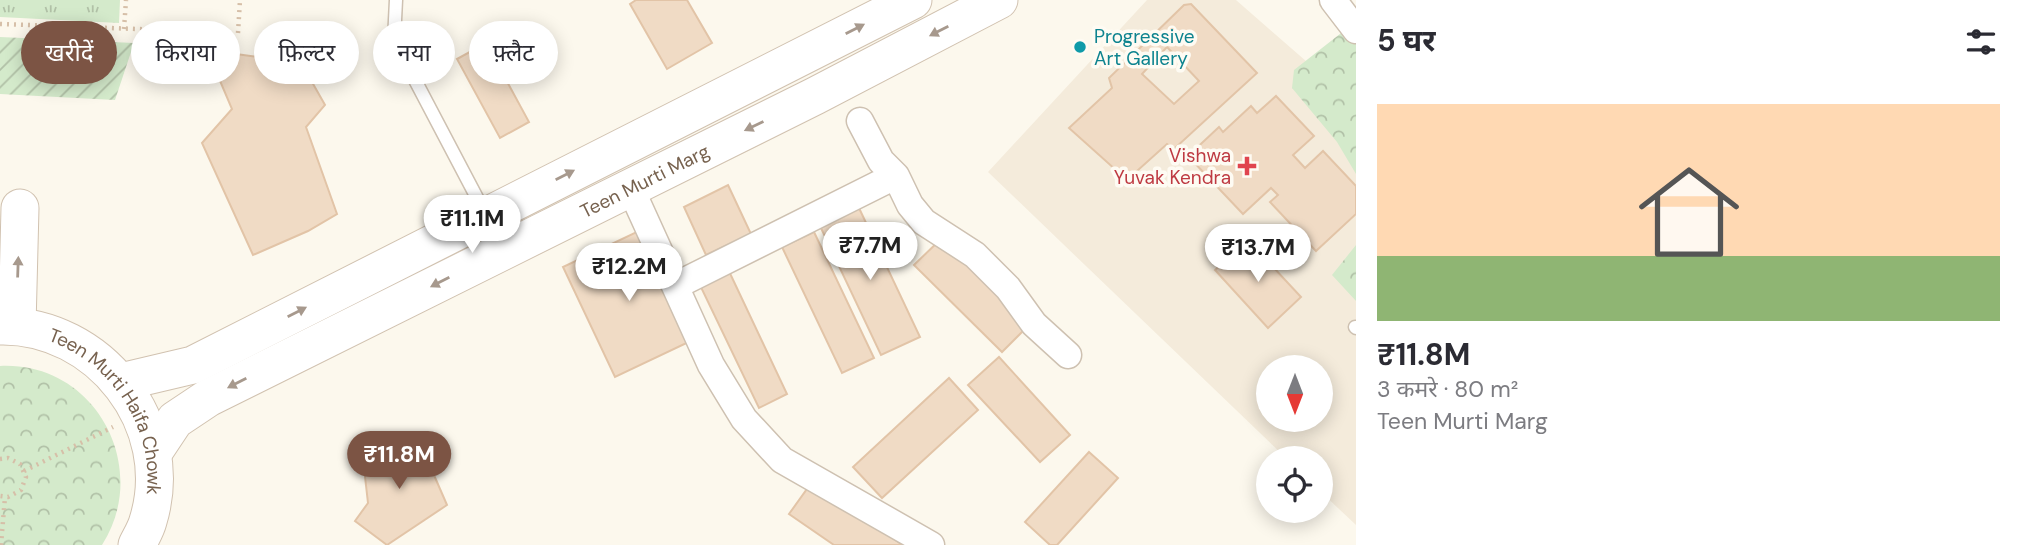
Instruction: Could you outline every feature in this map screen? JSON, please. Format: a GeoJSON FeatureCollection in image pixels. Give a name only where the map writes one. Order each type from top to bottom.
{"type":"FeatureCollection","features":[{"type":"Feature","properties":{"kind":"main road","name":"Teen Murti Marg"},"geometry":{"type":"LineString","coordinates":[[121,382],[193,365],[913,0]]}},
{"type":"Feature","properties":{"kind":"main road","name":"Teen Murti Marg"},"geometry":{"type":"LineString","coordinates":[[153,453],[175,420],[208,398],[999,0]]}},
{"type":"Feature","properties":{"kind":"main road"},"geometry":{"type":"LineString","coordinates":[[8,326],[20,208]]}},
{"type":"Feature","properties":{"kind":"main road","name":"Teen Murti Haifa Chowk"},"geometry":{"type":"LineString","coordinates":[[8,326],[56,335],[92,355],[121,382],[136,404],[153,453],[154,487],[147,537]]}},
{"type":"Feature","properties":{"kind":"street"},"geometry":{"type":"LineString","coordinates":[[1333,0],[1356,30]]}},
{"type":"Feature","properties":{"kind":"street"},"geometry":{"type":"LineString","coordinates":[[860,121],[881,161],[895,176],[910,205],[924,222],[975,255],[1008,288],[1034,324],[1068,355]]}},
{"type":"Feature","properties":{"kind":"street"},"geometry":{"type":"LineString","coordinates":[[675,286],[889,179]]}},
{"type":"Feature","properties":{"kind":"street"},"geometry":{"type":"LineString","coordinates":[[630,187],[711,365],[744,419],[782,460],[931,545]]}},
{"type":"Feature","properties":{"kind":"lane"},"geometry":{"type":"LineString","coordinates":[[396,0],[394,40],[487,215]]}},
{"type":"Feature","properties":{"kind":"path"},"geometry":{"type":"LineString","coordinates":[[124,29],[126,0]]}},
{"type":"Feature","properties":{"kind":"path"},"geometry":{"type":"LineString","coordinates":[[239,21],[240,0]]}},
{"type":"Feature","properties":{"kind":"path"},"geometry":{"type":"LineString","coordinates":[[0,24],[131,29]]}},
{"type":"Feature","properties":{"kind":"path"},"geometry":{"type":"LineString","coordinates":[[24,471],[112,424],[117,434]]}},
{"type":"Feature","properties":{"kind":"path"},"geometry":{"type":"LineString","coordinates":[[0,459],[14,460],[26,477],[21,490],[14,495],[3,496],[1,545]]}},
{"type":"Feature","properties":{"kind":"shaded area"},"geometry":{"type":"Polygon","coordinates":[[[1147,0],[1236,0],[1322,75],[1356,98],[1356,525],[1333,503],[1333,446],[1273,446],[1259,432],[1334,432],[1334,355],[1256,355],[1256,429],[988,172],[1147,0]]]}},
{"type":"Feature","properties":{"kind":"green space"},"geometry":{"type":"Polygon","coordinates":[[[0,0],[120,0],[119,23],[0,17],[0,0]]]}},
{"type":"Feature","properties":{"kind":"green space"},"geometry":{"type":"Polygon","coordinates":[[[1345,30],[1356,43],[1356,174],[1337,142],[1292,88],[1294,70],[1345,30]]]}},
{"type":"Feature","properties":{"kind":"green space"},"geometry":{"type":"Polygon","coordinates":[[[0,37],[21,38],[21,84],[117,84],[117,42],[131,43],[131,52],[115,100],[0,94],[0,37]]]}},
{"type":"Feature","properties":{"kind":"green space"},"geometry":{"type":"Polygon","coordinates":[[[1356,245],[1356,301],[1332,275],[1356,245]]]}},
{"type":"Feature","properties":{"kind":"green space"},"geometry":{"type":"Polygon","coordinates":[[[0,366],[34,369],[63,381],[87,400],[105,424],[117,453],[121,483],[116,515],[102,545],[0,545],[0,366]]]}},
{"type":"Feature","properties":{"kind":"building"},"geometry":{"type":"Polygon","coordinates":[[[636,0],[687,0],[712,43],[667,69],[630,4],[636,0]]]}},
{"type":"Feature","properties":{"kind":"building"},"geometry":{"type":"Polygon","coordinates":[[[1191,4],[1257,73],[1174,149],[1167,144],[1127,180],[1069,128],[1112,88],[1109,78],[1184,5],[1191,4]],[[1167,47],[1142,74],[1174,104],[1199,81],[1167,47]]]}},
{"type":"Feature","properties":{"kind":"building"},"geometry":{"type":"Polygon","coordinates":[[[469,52],[469,81],[457,59],[469,52]]]}},
{"type":"Feature","properties":{"kind":"building"},"geometry":{"type":"Polygon","coordinates":[[[240,55],[254,56],[254,84],[313,84],[325,105],[306,127],[337,214],[308,231],[253,255],[202,143],[232,109],[221,84],[240,84],[240,55]]]}},
{"type":"Feature","properties":{"kind":"building"},"geometry":{"type":"Polygon","coordinates":[[[471,84],[508,84],[529,122],[500,138],[471,84]]]}},
{"type":"Feature","properties":{"kind":"building"},"geometry":{"type":"Polygon","coordinates":[[[1276,96],[1314,136],[1293,155],[1305,168],[1323,151],[1356,186],[1356,214],[1316,251],[1270,202],[1278,195],[1271,188],[1243,214],[1188,156],[1219,127],[1223,132],[1251,106],[1257,113],[1276,96]]]}},
{"type":"Feature","properties":{"kind":"building"},"geometry":{"type":"Polygon","coordinates":[[[728,185],[751,234],[706,255],[684,207],[728,185]]]}},
{"type":"Feature","properties":{"kind":"building"},"geometry":{"type":"Polygon","coordinates":[[[859,208],[920,337],[881,355],[820,226],[859,208]]]}},
{"type":"Feature","properties":{"kind":"building"},"geometry":{"type":"Polygon","coordinates":[[[643,229],[695,339],[615,377],[563,267],[643,229]]]}},
{"type":"Feature","properties":{"kind":"building"},"geometry":{"type":"Polygon","coordinates":[[[814,232],[874,358],[842,373],[782,247],[814,232]]]}},
{"type":"Feature","properties":{"kind":"building"},"geometry":{"type":"Polygon","coordinates":[[[942,238],[1029,325],[1002,352],[914,265],[942,238]]]}},
{"type":"Feature","properties":{"kind":"building"},"geometry":{"type":"Polygon","coordinates":[[[1248,240],[1301,297],[1268,328],[1215,270],[1248,240]]]}},
{"type":"Feature","properties":{"kind":"building"},"geometry":{"type":"Polygon","coordinates":[[[727,267],[787,394],[759,408],[698,281],[727,267]]]}},
{"type":"Feature","properties":{"kind":"building"},"geometry":{"type":"Polygon","coordinates":[[[999,357],[1070,435],[1040,462],[968,385],[999,357]]]}},
{"type":"Feature","properties":{"kind":"building"},"geometry":{"type":"Polygon","coordinates":[[[949,378],[978,410],[882,498],[853,467],[949,378]]]}},
{"type":"Feature","properties":{"kind":"building"},"geometry":{"type":"Polygon","coordinates":[[[417,436],[447,505],[387,545],[355,521],[368,503],[363,459],[417,436]]]}},
{"type":"Feature","properties":{"kind":"building"},"geometry":{"type":"Polygon","coordinates":[[[1089,452],[1118,478],[1057,545],[1050,545],[1025,522],[1089,452]]]}},
{"type":"Feature","properties":{"kind":"building"},"geometry":{"type":"Polygon","coordinates":[[[812,482],[901,545],[834,545],[789,514],[812,482]]]}},
{"type":"Feature","properties":{"kind":"place","name":"Progressive Art Gallery"},"geometry":{"type":"Point","coordinates":[1080,47]}},
{"type":"Feature","properties":{"kind":"place","name":"Vishwa Yuvak Kendra"},"geometry":{"type":"Point","coordinates":[1247,166]}}]}
